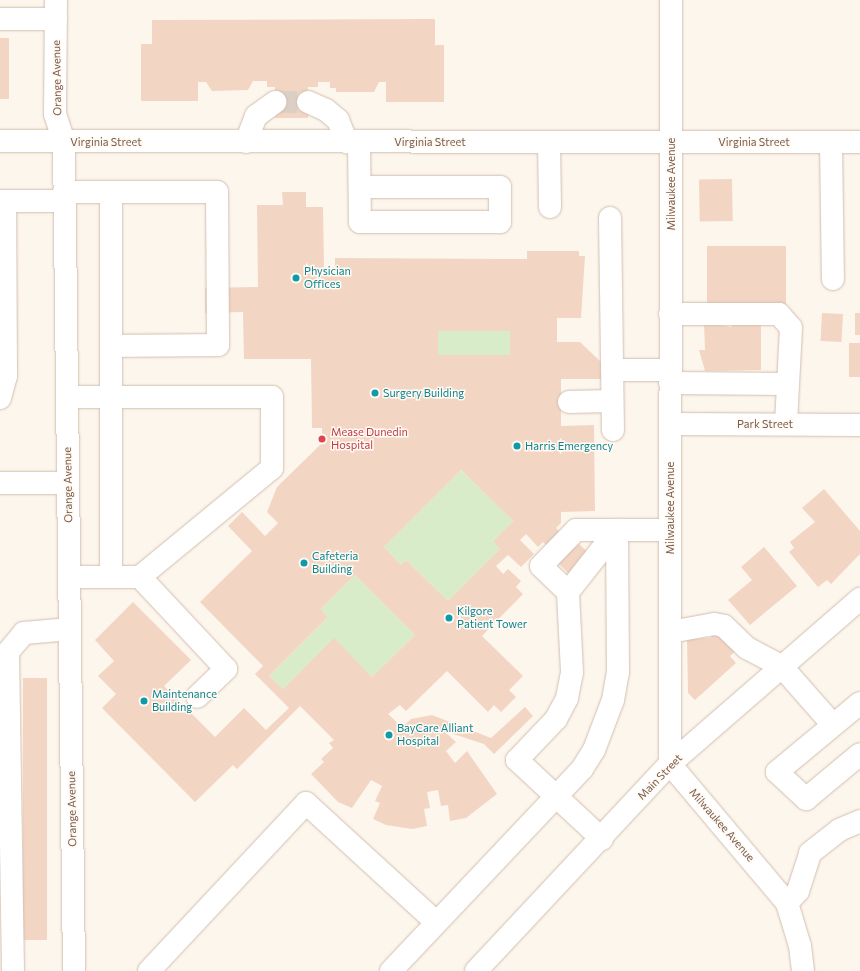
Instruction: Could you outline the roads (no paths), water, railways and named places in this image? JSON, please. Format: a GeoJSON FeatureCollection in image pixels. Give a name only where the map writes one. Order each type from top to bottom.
{"type":"FeatureCollection","features":[{"type":"Feature","properties":{"kind":"street","name":"Milwaukee Avenue"},"geometry":{"type":"LineString","coordinates":[[671,0],[670,764],[787,903],[800,946],[803,971]]}},
{"type":"Feature","properties":{"kind":"street"},"geometry":{"type":"LineString","coordinates":[[0,19],[56,10]]}},
{"type":"Feature","properties":{"kind":"street","name":"Orange Avenue"},"geometry":{"type":"LineString","coordinates":[[56,10],[55,114],[64,142],[74,971]]}},
{"type":"Feature","properties":{"kind":"street"},"geometry":{"type":"LineString","coordinates":[[246,142],[256,116],[275,102]]}},
{"type":"Feature","properties":{"kind":"street"},"geometry":{"type":"LineString","coordinates":[[308,102],[326,110],[338,120],[353,142],[360,187],[360,222],[500,222],[500,187],[360,187]]}},
{"type":"Feature","properties":{"kind":"street","name":"Virginia Street"},"geometry":{"type":"LineString","coordinates":[[0,141],[860,142]]}},
{"type":"Feature","properties":{"kind":"street"},"geometry":{"type":"LineString","coordinates":[[549,142],[550,207]]}},
{"type":"Feature","properties":{"kind":"street"},"geometry":{"type":"LineString","coordinates":[[831,142],[833,279]]}},
{"type":"Feature","properties":{"kind":"street"},"geometry":{"type":"LineString","coordinates":[[111,192],[111,577]]}},
{"type":"Feature","properties":{"kind":"street"},"geometry":{"type":"LineString","coordinates":[[0,398],[6,376],[2,201],[111,192],[217,192],[218,345],[111,346]]}},
{"type":"Feature","properties":{"kind":"street"},"geometry":{"type":"LineString","coordinates":[[610,218],[613,430]]}},
{"type":"Feature","properties":{"kind":"street"},"geometry":{"type":"LineString","coordinates":[[670,314],[779,314],[791,328],[786,424]]}},
{"type":"Feature","properties":{"kind":"street"},"geometry":{"type":"LineString","coordinates":[[612,370],[670,377],[788,384]]}},
{"type":"Feature","properties":{"kind":"street"},"geometry":{"type":"LineString","coordinates":[[67,397],[272,397],[272,468],[140,577],[70,577]]}},
{"type":"Feature","properties":{"kind":"street"},"geometry":{"type":"LineString","coordinates":[[569,402],[612,401]]}},
{"type":"Feature","properties":{"kind":"street","name":"Park Street"},"geometry":{"type":"LineString","coordinates":[[670,424],[860,425]]}},
{"type":"Feature","properties":{"kind":"street"},"geometry":{"type":"LineString","coordinates":[[0,483],[68,483]]}},
{"type":"Feature","properties":{"kind":"street"},"geometry":{"type":"LineString","coordinates":[[568,592],[541,566],[576,530],[670,530]]}},
{"type":"Feature","properties":{"kind":"street"},"geometry":{"type":"LineString","coordinates":[[602,839],[517,760],[556,720],[567,698],[572,672],[568,592],[617,530]]}},
{"type":"Feature","properties":{"kind":"street"},"geometry":{"type":"LineString","coordinates":[[391,971],[555,794],[582,769],[594,750],[613,700],[618,672],[617,530]]}},
{"type":"Feature","properties":{"kind":"street"},"geometry":{"type":"LineString","coordinates":[[140,577],[226,669],[197,697]]}},
{"type":"Feature","properties":{"kind":"street","name":"Main Street"},"geometry":{"type":"LineString","coordinates":[[476,971],[602,839],[670,764],[860,599]]}},
{"type":"Feature","properties":{"kind":"street"},"geometry":{"type":"LineString","coordinates":[[670,632],[714,624],[724,626],[747,648],[782,667],[833,725]]}},
{"type":"Feature","properties":{"kind":"street"},"geometry":{"type":"LineString","coordinates":[[13,971],[8,652],[24,633],[70,629]]}},
{"type":"Feature","properties":{"kind":"street"},"geometry":{"type":"LineString","coordinates":[[860,703],[777,772],[806,799],[860,754]]}},
{"type":"Feature","properties":{"kind":"street"},"geometry":{"type":"LineString","coordinates":[[149,971],[306,803],[436,922]]}},
{"type":"Feature","properties":{"kind":"street"},"geometry":{"type":"LineString","coordinates":[[787,903],[798,891],[810,853],[839,830],[860,821]]}},
{"type":"Feature","properties":{"kind":"tunnel"},"geometry":{"type":"LineString","coordinates":[[275,102],[308,102]]}},
{"type":"Feature","properties":{"kind":"place","name":"Physician Offices"},"geometry":{"type":"Point","coordinates":[296,278]}},
{"type":"Feature","properties":{"kind":"place","name":"Surgery Building"},"geometry":{"type":"Point","coordinates":[375,393]}},
{"type":"Feature","properties":{"kind":"place","name":"Mease Dunedin Hospital"},"geometry":{"type":"Point","coordinates":[322,439]}},
{"type":"Feature","properties":{"kind":"place","name":"Harris Emergency"},"geometry":{"type":"Point","coordinates":[517,446]}},
{"type":"Feature","properties":{"kind":"place","name":"Cafeteria Building"},"geometry":{"type":"Point","coordinates":[304,563]}},
{"type":"Feature","properties":{"kind":"place","name":"Kilgore Patient Tower"},"geometry":{"type":"Point","coordinates":[449,618]}},
{"type":"Feature","properties":{"kind":"place","name":"Maintenance Building"},"geometry":{"type":"Point","coordinates":[144,701]}},
{"type":"Feature","properties":{"kind":"place","name":"BayCare Alliant Hospital"},"geometry":{"type":"Point","coordinates":[389,735]}}]}
